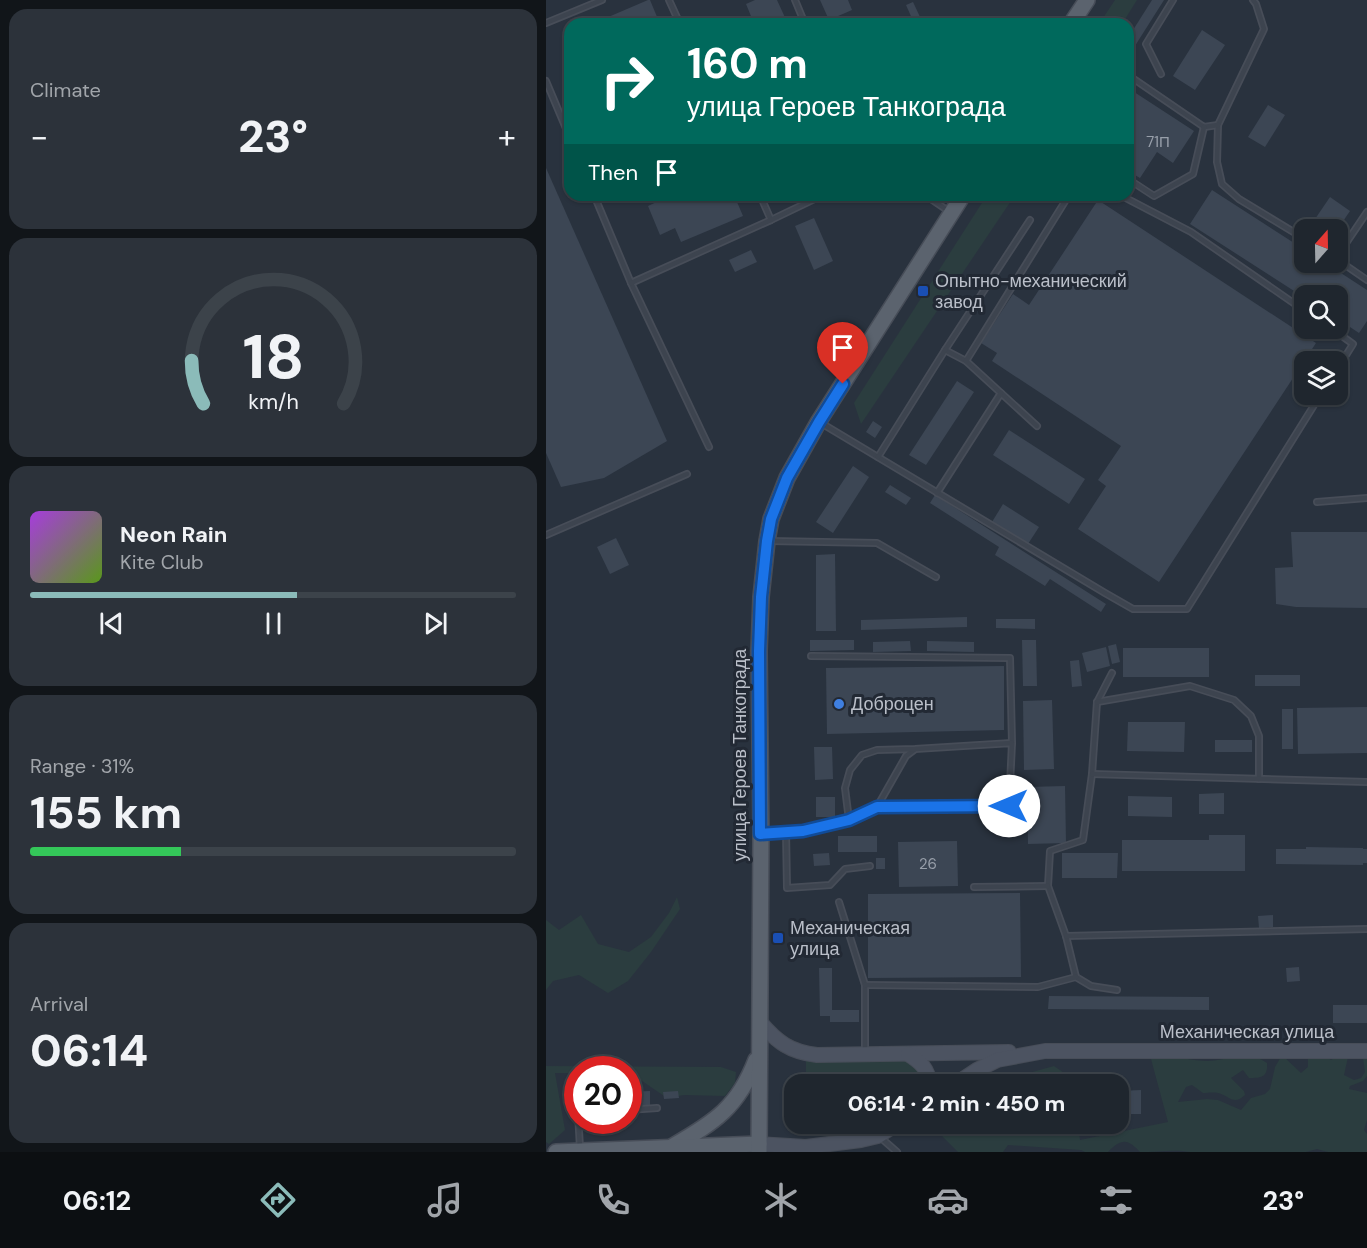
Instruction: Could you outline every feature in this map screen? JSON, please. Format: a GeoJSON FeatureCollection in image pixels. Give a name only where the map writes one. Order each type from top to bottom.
{"type":"FeatureCollection","features":[{"type":"Feature","properties":{"kind":"main road"},"geometry":{"type":"LineString","coordinates":[[1075,18],[1087,0]]}},
{"type":"Feature","properties":{"kind":"main road","name":"улица Героев Танкограда"},"geometry":{"type":"LineString","coordinates":[[759,1148],[759,651],[761,597],[771,519],[787,478],[819,422],[959,201]]}},
{"type":"Feature","properties":{"kind":"main road"},"geometry":{"type":"LineString","coordinates":[[672,1147],[729,1107],[740,1094],[760,1049]]}},
{"type":"Feature","properties":{"kind":"main road"},"geometry":{"type":"LineString","coordinates":[[556,1151],[672,1147],[759,1148]]}},
{"type":"Feature","properties":{"kind":"street"},"geometry":{"type":"LineString","coordinates":[[760,1022],[773,1037],[804,1054],[1045,1051]]}},
{"type":"Feature","properties":{"kind":"street","name":"Механическая улица"},"geometry":{"type":"LineString","coordinates":[[971,1074],[997,1060],[1045,1051],[1367,1051]]}},
{"type":"Feature","properties":{"kind":"street"},"geometry":{"type":"LineString","coordinates":[[908,1053],[920,1062],[928,1074]]}},
{"type":"Feature","properties":{"kind":"street"},"geometry":{"type":"LineString","coordinates":[[759,1148],[806,1147],[861,1140],[881,1134]]}},
{"type":"Feature","properties":{"kind":"street"},"geometry":{"type":"LineString","coordinates":[[790,1152],[806,1147]]}},
{"type":"Feature","properties":{"kind":"lane"},"geometry":{"type":"LineString","coordinates":[[546,22],[602,0]]}},
{"type":"Feature","properties":{"kind":"lane"},"geometry":{"type":"LineString","coordinates":[[669,0],[677,18]]}},
{"type":"Feature","properties":{"kind":"lane"},"geometry":{"type":"LineString","coordinates":[[795,0],[802,18]]}},
{"type":"Feature","properties":{"kind":"lane"},"geometry":{"type":"LineString","coordinates":[[1161,74],[1146,44],[1173,0]]}},
{"type":"Feature","properties":{"kind":"lane"},"geometry":{"type":"LineString","coordinates":[[1253,0],[1264,29],[1218,125],[1217,162],[1222,184],[1239,199],[1294,232]]}},
{"type":"Feature","properties":{"kind":"lane"},"geometry":{"type":"LineString","coordinates":[[1134,79],[1204,127],[1218,125]]}},
{"type":"Feature","properties":{"kind":"lane"},"geometry":{"type":"LineString","coordinates":[[546,81],[564,124]]}},
{"type":"Feature","properties":{"kind":"lane"},"geometry":{"type":"LineString","coordinates":[[1134,183],[1154,196],[1193,174],[1204,127]]}},
{"type":"Feature","properties":{"kind":"lane"},"geometry":{"type":"LineString","coordinates":[[597,201],[631,283],[709,447]]}},
{"type":"Feature","properties":{"kind":"lane"},"geometry":{"type":"LineString","coordinates":[[763,201],[771,220]]}},
{"type":"Feature","properties":{"kind":"lane"},"geometry":{"type":"LineString","coordinates":[[631,283],[811,201]]}},
{"type":"Feature","properties":{"kind":"lane"},"geometry":{"type":"LineString","coordinates":[[934,201],[952,213]]}},
{"type":"Feature","properties":{"kind":"lane"},"geometry":{"type":"LineString","coordinates":[[966,361],[1066,201]]}},
{"type":"Feature","properties":{"kind":"lane"},"geometry":{"type":"LineString","coordinates":[[1132,201],[1191,232],[1294,303]]}},
{"type":"Feature","properties":{"kind":"lane"},"geometry":{"type":"LineString","coordinates":[[1348,240],[1367,212]]}},
{"type":"Feature","properties":{"kind":"lane"},"geometry":{"type":"LineString","coordinates":[[878,457],[1030,220]]}},
{"type":"Feature","properties":{"kind":"lane"},"geometry":{"type":"LineString","coordinates":[[1348,267],[1367,280]]}},
{"type":"Feature","properties":{"kind":"lane"},"geometry":{"type":"LineString","coordinates":[[1346,339],[1353,344],[1348,352]]}},
{"type":"Feature","properties":{"kind":"lane"},"geometry":{"type":"LineString","coordinates":[[945,350],[966,361],[1037,426]]}},
{"type":"Feature","properties":{"kind":"lane"},"geometry":{"type":"LineString","coordinates":[[937,493],[1001,393]]}},
{"type":"Feature","properties":{"kind":"lane"},"geometry":{"type":"LineString","coordinates":[[819,422],[1133,609],[1187,609],[1315,405]]}},
{"type":"Feature","properties":{"kind":"lane"},"geometry":{"type":"LineString","coordinates":[[546,536],[687,474]]}},
{"type":"Feature","properties":{"kind":"lane"},"geometry":{"type":"LineString","coordinates":[[1317,502],[1367,498]]}},
{"type":"Feature","properties":{"kind":"lane"},"geometry":{"type":"LineString","coordinates":[[767,541],[878,543],[936,577]]}},
{"type":"Feature","properties":{"kind":"lane"},"geometry":{"type":"LineString","coordinates":[[760,834],[803,831],[849,820],[877,807],[1009,806],[1010,658],[811,656]]}},
{"type":"Feature","properties":{"kind":"lane"},"geometry":{"type":"LineString","coordinates":[[1112,673],[1098,702],[1092,774],[1083,840],[1050,851],[1048,886],[1066,936],[1076,977],[1091,986],[1117,990]]}},
{"type":"Feature","properties":{"kind":"lane"},"geometry":{"type":"LineString","coordinates":[[1098,702],[1190,686],[1234,700],[1251,716],[1259,736],[1259,779]]}},
{"type":"Feature","properties":{"kind":"lane"},"geometry":{"type":"LineString","coordinates":[[849,820],[845,789],[850,770],[862,755],[877,750],[1011,743]]}},
{"type":"Feature","properties":{"kind":"lane"},"geometry":{"type":"LineString","coordinates":[[877,807],[906,756],[915,749]]}},
{"type":"Feature","properties":{"kind":"lane"},"geometry":{"type":"LineString","coordinates":[[1092,774],[1367,782]]}},
{"type":"Feature","properties":{"kind":"lane"},"geometry":{"type":"LineString","coordinates":[[786,832],[787,888],[830,885],[845,869],[870,866]]}},
{"type":"Feature","properties":{"kind":"lane"},"geometry":{"type":"LineString","coordinates":[[974,887],[1048,886]]}},
{"type":"Feature","properties":{"kind":"lane"},"geometry":{"type":"LineString","coordinates":[[839,902],[865,985],[865,1055]]}},
{"type":"Feature","properties":{"kind":"lane"},"geometry":{"type":"LineString","coordinates":[[1066,936],[1367,928]]}},
{"type":"Feature","properties":{"kind":"lane"},"geometry":{"type":"LineString","coordinates":[[865,985],[1038,987],[1076,977]]}},
{"type":"Feature","properties":{"kind":"lane"},"geometry":{"type":"LineString","coordinates":[[642,1109],[657,1108]]}},
{"type":"Feature","properties":{"kind":"lane"},"geometry":{"type":"LineString","coordinates":[[578,1134],[580,1151]]}},
{"type":"Feature","properties":{"kind":"lane"},"geometry":{"type":"LineString","coordinates":[[878,1136],[897,1152]]}},
{"type":"Feature","properties":{"kind":"shaded area"},"geometry":{"type":"Polygon","coordinates":[[[1115,0],[1137,0],[1126,18],[1103,18],[1115,0]]]}},
{"type":"Feature","properties":{"kind":"shaded area"},"geometry":{"type":"Polygon","coordinates":[[[983,201],[1011,201],[861,424],[854,403],[983,201]]]}},
{"type":"Feature","properties":{"kind":"shaded area"},"geometry":{"type":"Polygon","coordinates":[[[677,897],[680,909],[628,981],[608,993],[579,975],[553,981],[546,990],[546,920],[559,930],[581,915],[598,944],[629,952],[651,937],[669,913],[677,897]]]}},
{"type":"Feature","properties":{"kind":"shaded area"},"geometry":{"type":"Polygon","coordinates":[[[1313,1047],[1331,1060],[1343,1052],[1348,1057],[1344,1075],[1354,1080],[1361,1078],[1365,1072],[1363,1058],[1367,1053],[1367,1076],[1363,1081],[1350,1086],[1349,1089],[1367,1093],[1367,1120],[1364,1130],[1367,1134],[1367,1152],[1328,1152],[1317,1149],[1306,1152],[1140,1152],[1128,1142],[1124,1142],[1108,1152],[1008,1145],[1003,1152],[958,1152],[941,1134],[1079,1134],[1080,1140],[1109,1134],[1129,1134],[1129,1130],[1168,1122],[1151,1059],[1171,1057],[1207,1061],[1246,1056],[1261,1059],[1267,1063],[1265,1074],[1261,1077],[1249,1078],[1243,1070],[1231,1078],[1244,1091],[1245,1095],[1237,1100],[1218,1093],[1203,1093],[1192,1085],[1186,1087],[1178,1102],[1218,1100],[1241,1110],[1251,1098],[1265,1094],[1270,1089],[1275,1067],[1282,1055],[1301,1073],[1308,1067],[1308,1052],[1313,1047]]]}},
{"type":"Feature","properties":{"kind":"shaded area"},"geometry":{"type":"Polygon","coordinates":[[[900,1059],[913,1064],[921,1071],[921,1074],[806,1074],[806,1060],[900,1059]]]}},
{"type":"Feature","properties":{"kind":"shaded area"},"geometry":{"type":"Polygon","coordinates":[[[546,1066],[564,1066],[564,1073],[555,1073],[564,1131],[549,1144],[546,1142],[546,1066]]]}},
{"type":"Feature","properties":{"kind":"shaded area"},"geometry":{"type":"Polygon","coordinates":[[[1054,1066],[1066,1074],[1025,1074],[1054,1066]]]}},
{"type":"Feature","properties":{"kind":"shaded area"},"geometry":{"type":"Polygon","coordinates":[[[642,1067],[721,1067],[736,1072],[735,1083],[725,1096],[684,1095],[667,1098],[642,1081],[642,1067]]]}},
{"type":"Feature","properties":{"kind":"building"},"geometry":{"type":"Polygon","coordinates":[[[650,0],[658,18],[606,18],[650,0]]]}},
{"type":"Feature","properties":{"kind":"building"},"geometry":{"type":"Polygon","coordinates":[[[755,0],[777,0],[785,18],[752,18],[746,4],[755,0]]]}},
{"type":"Feature","properties":{"kind":"building"},"geometry":{"type":"Polygon","coordinates":[[[820,0],[848,0],[852,10],[828,18],[820,0]]]}},
{"type":"Feature","properties":{"kind":"building"},"geometry":{"type":"Polygon","coordinates":[[[1152,0],[1164,0],[1134,47],[1134,28],[1152,0]]]}},
{"type":"Feature","properties":{"kind":"building"},"geometry":{"type":"Polygon","coordinates":[[[913,2],[921,18],[912,18],[906,5],[913,2]]]}},
{"type":"Feature","properties":{"kind":"building"},"geometry":{"type":"Polygon","coordinates":[[[1202,30],[1225,45],[1195,90],[1173,76],[1202,30]]]}},
{"type":"Feature","properties":{"kind":"building"},"geometry":{"type":"Polygon","coordinates":[[[1134,92],[1194,131],[1173,163],[1157,152],[1140,178],[1134,174],[1134,92]]]}},
{"type":"Feature","properties":{"kind":"building"},"geometry":{"type":"Polygon","coordinates":[[[1268,105],[1285,115],[1265,147],[1248,137],[1268,105]]]}},
{"type":"Feature","properties":{"kind":"building"},"geometry":{"type":"Polygon","coordinates":[[[546,168],[667,441],[604,478],[561,487],[546,453],[546,168]]]}},
{"type":"Feature","properties":{"kind":"building"},"geometry":{"type":"Polygon","coordinates":[[[1212,190],[1294,243],[1294,273],[1341,273],[1367,290],[1367,321],[1359,333],[1348,326],[1348,285],[1294,285],[1294,291],[1190,224],[1212,190]]]}},
{"type":"Feature","properties":{"kind":"building"},"geometry":{"type":"Polygon","coordinates":[[[1330,197],[1350,211],[1345,219],[1315,219],[1330,197]]]}},
{"type":"Feature","properties":{"kind":"building"},"geometry":{"type":"Polygon","coordinates":[[[659,201],[737,201],[743,216],[681,242],[675,228],[660,235],[648,206],[659,201]]]}},
{"type":"Feature","properties":{"kind":"building"},"geometry":{"type":"Polygon","coordinates":[[[1097,201],[1100,201],[1294,329],[1294,339],[1310,339],[1316,343],[1311,351],[1294,351],[1294,376],[1159,582],[1078,529],[1106,486],[1098,480],[1121,446],[992,361],[997,353],[981,343],[1013,294],[1029,305],[1097,201]]]}},
{"type":"Feature","properties":{"kind":"building"},"geometry":{"type":"Polygon","coordinates":[[[814,218],[833,261],[814,270],[795,226],[814,218]]]}},
{"type":"Feature","properties":{"kind":"building"},"geometry":{"type":"Polygon","coordinates":[[[751,250],[757,262],[735,272],[729,260],[751,250]]]}},
{"type":"Feature","properties":{"kind":"building"},"geometry":{"type":"Polygon","coordinates":[[[957,381],[974,392],[926,465],[909,455],[957,381]]]}},
{"type":"Feature","properties":{"kind":"building"},"geometry":{"type":"Polygon","coordinates":[[[873,421],[882,427],[875,438],[866,432],[873,421]]]}},
{"type":"Feature","properties":{"kind":"building"},"geometry":{"type":"Polygon","coordinates":[[[1009,430],[1085,479],[1069,504],[993,455],[1009,430]]]}},
{"type":"Feature","properties":{"kind":"building"},"geometry":{"type":"Polygon","coordinates":[[[853,466],[869,477],[833,533],[816,522],[853,466]]]}},
{"type":"Feature","properties":{"kind":"building"},"geometry":{"type":"Polygon","coordinates":[[[890,485],[911,498],[906,505],[885,492],[890,485]]]}},
{"type":"Feature","properties":{"kind":"building"},"geometry":{"type":"Polygon","coordinates":[[[935,495],[1106,604],[1101,612],[1050,579],[1045,586],[995,555],[999,547],[930,503],[935,495]]]}},
{"type":"Feature","properties":{"kind":"building"},"geometry":{"type":"Polygon","coordinates":[[[1003,504],[1039,527],[1028,544],[992,522],[1003,504]]]}},
{"type":"Feature","properties":{"kind":"building"},"geometry":{"type":"Polygon","coordinates":[[[1291,532],[1367,532],[1367,608],[1296,607],[1276,604],[1275,568],[1293,567],[1291,532]]]}},
{"type":"Feature","properties":{"kind":"building"},"geometry":{"type":"Polygon","coordinates":[[[616,538],[629,565],[610,574],[597,547],[616,538]]]}},
{"type":"Feature","properties":{"kind":"building"},"geometry":{"type":"Polygon","coordinates":[[[835,554],[836,631],[816,631],[816,555],[835,554]]]}},
{"type":"Feature","properties":{"kind":"building"},"geometry":{"type":"Polygon","coordinates":[[[967,617],[967,627],[861,630],[861,620],[967,617]]]}},
{"type":"Feature","properties":{"kind":"building"},"geometry":{"type":"Polygon","coordinates":[[[996,619],[1035,619],[1035,629],[996,628],[996,619]]]}},
{"type":"Feature","properties":{"kind":"building"},"geometry":{"type":"Polygon","coordinates":[[[810,640],[854,640],[854,650],[810,651],[810,640]]]}},
{"type":"Feature","properties":{"kind":"building"},"geometry":{"type":"Polygon","coordinates":[[[1022,640],[1036,640],[1037,686],[1023,686],[1022,640]]]}},
{"type":"Feature","properties":{"kind":"building"},"geometry":{"type":"Polygon","coordinates":[[[910,641],[911,651],[873,652],[873,642],[910,641]]]}},
{"type":"Feature","properties":{"kind":"building"},"geometry":{"type":"Polygon","coordinates":[[[927,641],[974,642],[974,652],[927,651],[927,641]]]}},
{"type":"Feature","properties":{"kind":"building"},"geometry":{"type":"Polygon","coordinates":[[[1116,644],[1120,662],[1112,664],[1108,646],[1116,644]]]}},
{"type":"Feature","properties":{"kind":"building"},"geometry":{"type":"Polygon","coordinates":[[[1106,647],[1110,666],[1087,672],[1082,653],[1106,647]]]}},
{"type":"Feature","properties":{"kind":"building"},"geometry":{"type":"Polygon","coordinates":[[[1123,648],[1209,648],[1209,677],[1123,677],[1123,648]]]}},
{"type":"Feature","properties":{"kind":"building"},"geometry":{"type":"Polygon","coordinates":[[[1079,660],[1082,686],[1072,687],[1070,661],[1079,660]]]}},
{"type":"Feature","properties":{"kind":"building"},"geometry":{"type":"Polygon","coordinates":[[[1004,666],[1004,730],[827,734],[826,668],[1004,666]]]}},
{"type":"Feature","properties":{"kind":"building"},"geometry":{"type":"Polygon","coordinates":[[[1255,675],[1300,675],[1300,686],[1255,686],[1255,675]]]}},
{"type":"Feature","properties":{"kind":"building"},"geometry":{"type":"Polygon","coordinates":[[[1052,700],[1054,769],[1024,770],[1023,701],[1052,700]]]}},
{"type":"Feature","properties":{"kind":"building"},"geometry":{"type":"Polygon","coordinates":[[[1367,707],[1367,753],[1298,754],[1297,708],[1367,707]]]}},
{"type":"Feature","properties":{"kind":"building"},"geometry":{"type":"Polygon","coordinates":[[[1282,709],[1293,709],[1293,749],[1282,749],[1282,709]]]}},
{"type":"Feature","properties":{"kind":"building"},"geometry":{"type":"Polygon","coordinates":[[[1128,722],[1185,722],[1184,752],[1127,751],[1128,722]]]}},
{"type":"Feature","properties":{"kind":"building"},"geometry":{"type":"Polygon","coordinates":[[[1215,740],[1252,740],[1252,752],[1215,752],[1215,740]]]}},
{"type":"Feature","properties":{"kind":"building"},"geometry":{"type":"Polygon","coordinates":[[[814,747],[832,747],[833,779],[815,780],[814,747]]]}},
{"type":"Feature","properties":{"kind":"building"},"geometry":{"type":"Polygon","coordinates":[[[1065,786],[1066,843],[1028,844],[1027,787],[1065,786]]]}},
{"type":"Feature","properties":{"kind":"building"},"geometry":{"type":"Polygon","coordinates":[[[1224,793],[1224,814],[1199,814],[1199,794],[1224,793]]]}},
{"type":"Feature","properties":{"kind":"building"},"geometry":{"type":"Polygon","coordinates":[[[1128,796],[1172,797],[1172,817],[1128,816],[1128,796]]]}},
{"type":"Feature","properties":{"kind":"building"},"geometry":{"type":"Polygon","coordinates":[[[816,797],[835,797],[835,817],[816,817],[816,797]]]}},
{"type":"Feature","properties":{"kind":"building"},"geometry":{"type":"Polygon","coordinates":[[[1209,835],[1245,835],[1245,871],[1122,871],[1122,840],[1209,840],[1209,835]]]}},
{"type":"Feature","properties":{"kind":"building"},"geometry":{"type":"Polygon","coordinates":[[[838,836],[877,836],[877,852],[838,852],[838,836]]]}},
{"type":"Feature","properties":{"kind":"building"},"geometry":{"type":"Polygon","coordinates":[[[957,841],[958,886],[899,887],[898,842],[957,841]]]}},
{"type":"Feature","properties":{"kind":"building"},"geometry":{"type":"Polygon","coordinates":[[[1306,847],[1367,849],[1367,863],[1363,865],[1276,864],[1276,849],[1306,849],[1306,847]]]}},
{"type":"Feature","properties":{"kind":"building"},"geometry":{"type":"Polygon","coordinates":[[[829,853],[830,865],[814,866],[813,854],[829,853]]]}},
{"type":"Feature","properties":{"kind":"building"},"geometry":{"type":"Polygon","coordinates":[[[1062,853],[1118,853],[1117,878],[1062,878],[1062,853]]]}},
{"type":"Feature","properties":{"kind":"building"},"geometry":{"type":"Polygon","coordinates":[[[876,858],[885,858],[885,869],[876,869],[876,858]]]}},
{"type":"Feature","properties":{"kind":"building"},"geometry":{"type":"Polygon","coordinates":[[[1020,893],[1021,977],[868,978],[868,894],[1020,893]]]}},
{"type":"Feature","properties":{"kind":"building"},"geometry":{"type":"Polygon","coordinates":[[[1273,915],[1273,927],[1259,928],[1258,916],[1273,915]]]}},
{"type":"Feature","properties":{"kind":"building"},"geometry":{"type":"Polygon","coordinates":[[[1299,967],[1300,981],[1287,982],[1286,968],[1299,967]]]}},
{"type":"Feature","properties":{"kind":"building"},"geometry":{"type":"Polygon","coordinates":[[[819,968],[832,968],[832,1010],[859,1010],[859,1022],[830,1022],[830,1016],[820,1016],[819,968]]]}},
{"type":"Feature","properties":{"kind":"building"},"geometry":{"type":"Polygon","coordinates":[[[1049,996],[1209,997],[1209,1010],[1048,1009],[1049,996]]]}},
{"type":"Feature","properties":{"kind":"building"},"geometry":{"type":"Polygon","coordinates":[[[1333,1005],[1367,1005],[1367,1023],[1333,1023],[1333,1005]]]}},
{"type":"Feature","properties":{"kind":"building"},"geometry":{"type":"Polygon","coordinates":[[[1141,1090],[1141,1114],[1129,1114],[1129,1091],[1141,1090]]]}},
{"type":"Feature","properties":{"kind":"building"},"geometry":{"type":"Polygon","coordinates":[[[642,1091],[650,1091],[650,1105],[642,1105],[642,1091]]]}},
{"type":"Feature","properties":{"kind":"building"},"geometry":{"type":"Polygon","coordinates":[[[678,1091],[679,1098],[664,1099],[663,1092],[678,1091]]]}},
{"type":"Feature","properties":{"kind":"place","name":"Опытно-механический завод"},"geometry":{"type":"Point","coordinates":[923,291]}},
{"type":"Feature","properties":{"kind":"place","name":"Доброцен"},"geometry":{"type":"Point","coordinates":[839,704]}},
{"type":"Feature","properties":{"kind":"place","name":"Механическая улица"},"geometry":{"type":"Point","coordinates":[778,938]}},
{"type":"Feature","properties":{"kind":"route"},"geometry":{"type":"LineString","coordinates":[[843,384],[787,478],[771,519],[761,597],[759,651],[760,834],[803,831],[849,820],[877,807],[1009,806]]}}]}
